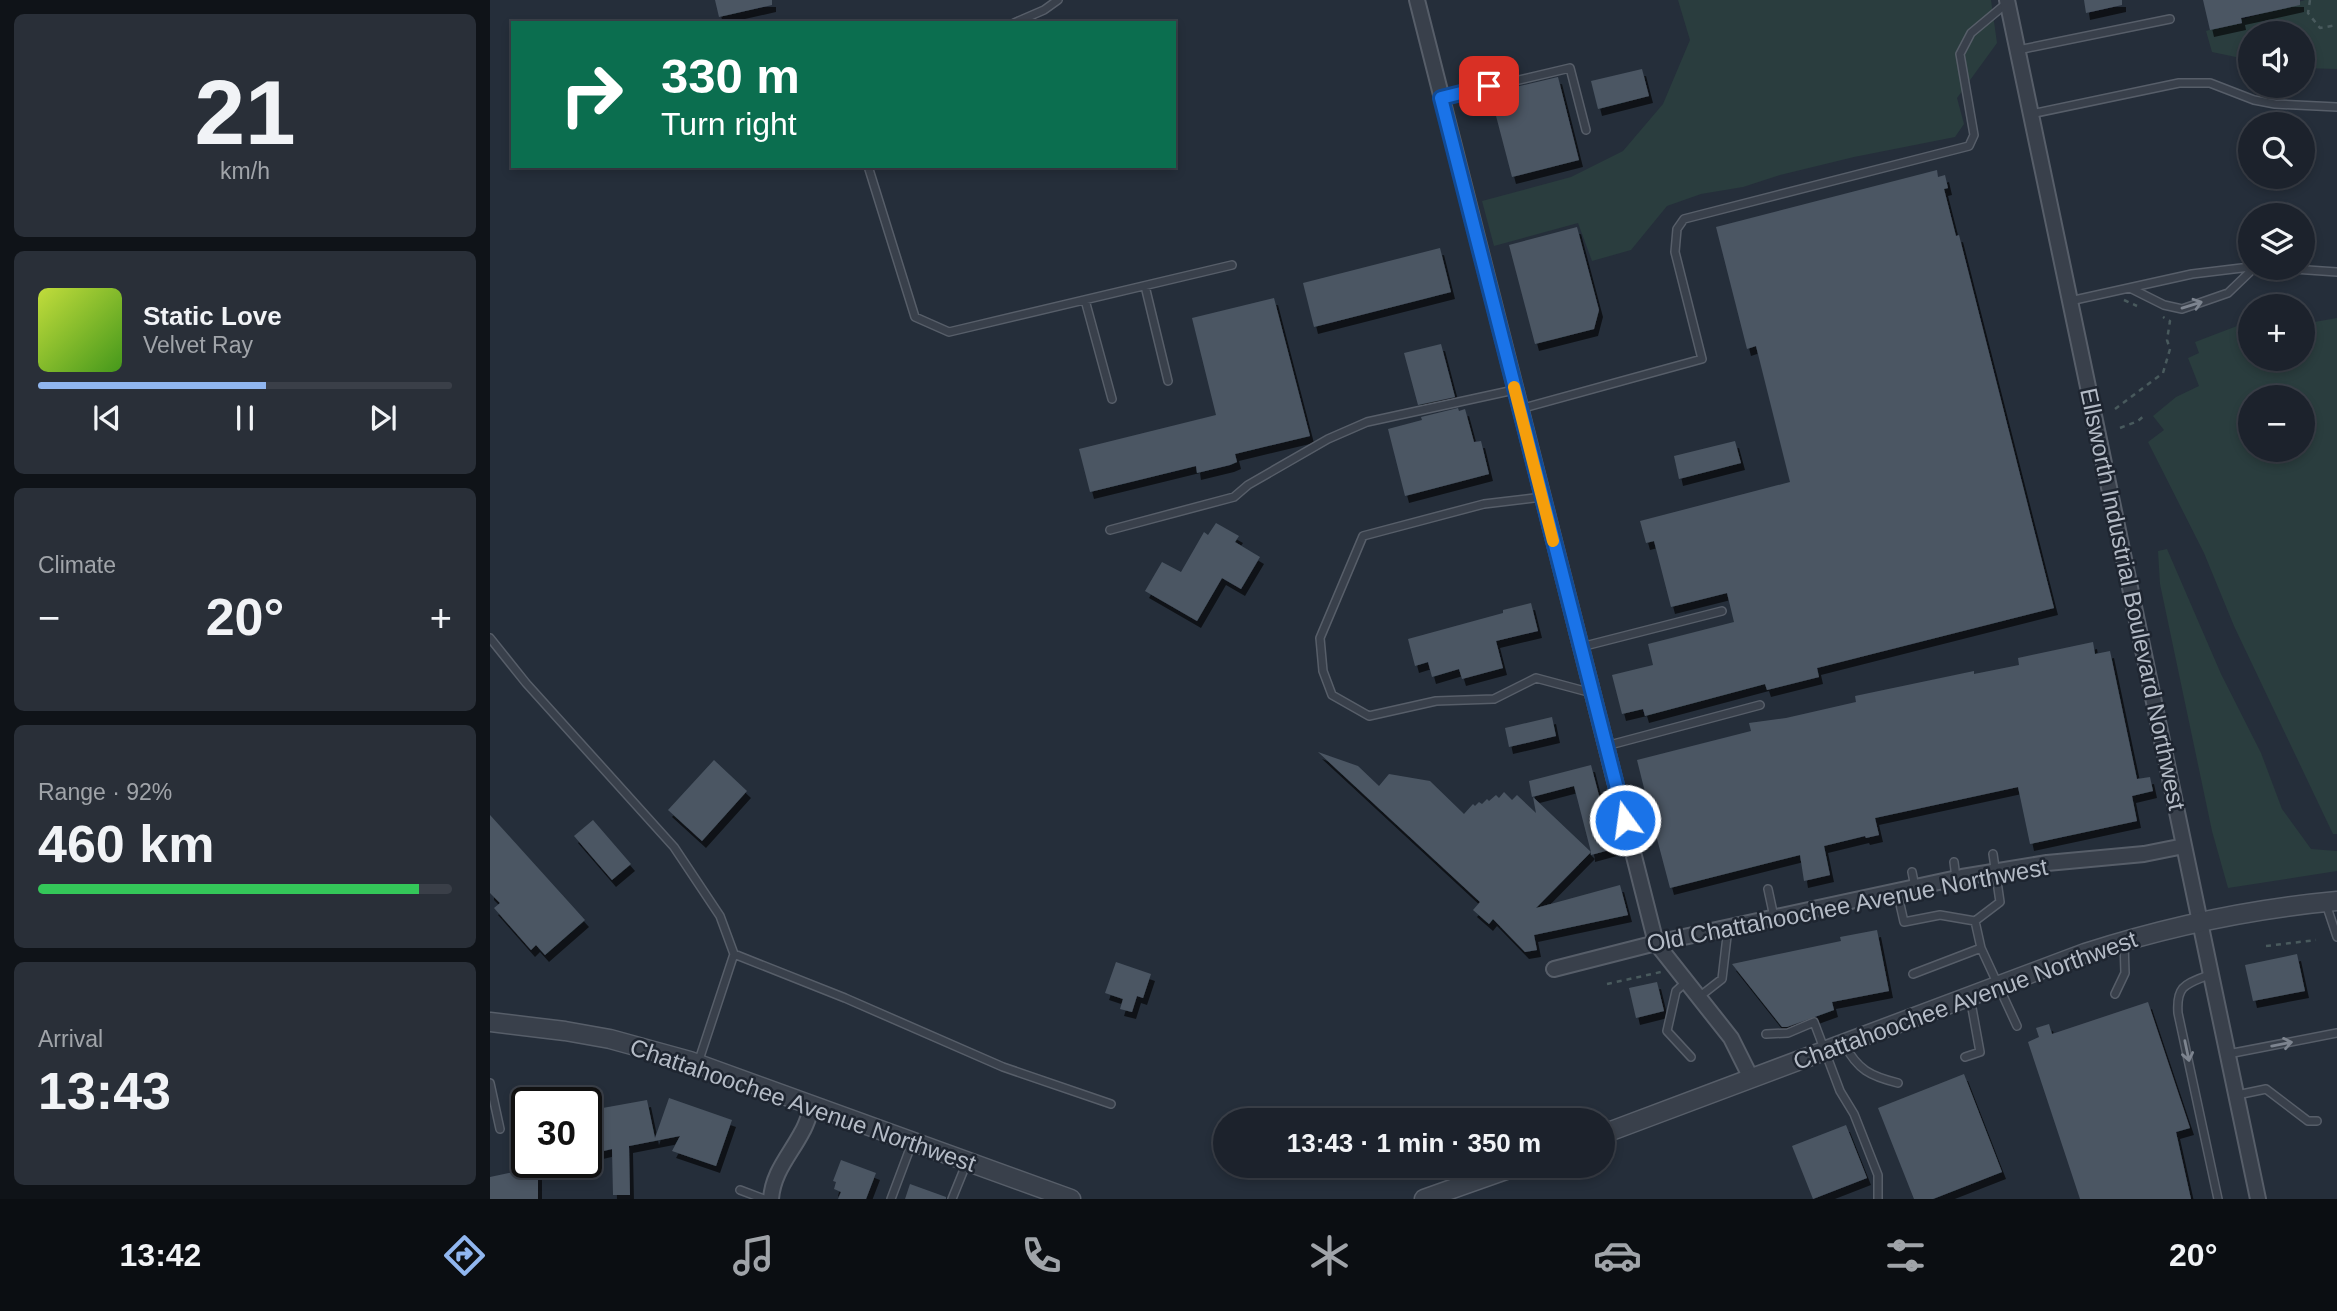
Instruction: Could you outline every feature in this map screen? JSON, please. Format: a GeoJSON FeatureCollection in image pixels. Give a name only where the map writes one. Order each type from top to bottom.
{"type":"FeatureCollection","features":[{"type":"Feature","properties":{"kind":"street"},"geometry":{"type":"LineString","coordinates":[[1417,0],[1656,943],[1731,1038],[1751,1078]]}},
{"type":"Feature","properties":{"kind":"street","name":"Ellsworth Industrial Boulevard Northwest"},"geometry":{"type":"LineString","coordinates":[[2007,1],[2258,1199]]}},
{"type":"Feature","properties":{"kind":"street","name":"Old Chattahoochee Avenue Northwest"},"geometry":{"type":"LineString","coordinates":[[1554,969],[1656,943],[1897,891],[1914,879],[1956,878],[2047,863],[2144,854],[2184,846]]}},
{"type":"Feature","properties":{"kind":"street","name":"Chattahoochee Avenue Northwest"},"geometry":{"type":"LineString","coordinates":[[1615,1129],[2124,941],[2200,920],[2282,906],[2331,902]]}},
{"type":"Feature","properties":{"kind":"street","name":"Chattahoochee Avenue Northwest"},"geometry":{"type":"LineString","coordinates":[[490,1023],[599,1037],[698,1064],[1071,1199]]}},
{"type":"Feature","properties":{"kind":"street"},"geometry":{"type":"LineString","coordinates":[[771,1199],[772,1184],[777,1171],[803,1131],[813,1105]]}},
{"type":"Feature","properties":{"kind":"street"},"geometry":{"type":"LineString","coordinates":[[1424,1199],[1449,1194],[1484,1178]]}},
{"type":"Feature","properties":{"kind":"lane"},"geometry":{"type":"LineString","coordinates":[[1019,21],[1044,10],[1058,0]]}},
{"type":"Feature","properties":{"kind":"lane"},"geometry":{"type":"LineString","coordinates":[[1519,409],[1702,359],[1675,252],[1677,229],[1684,219],[1969,146],[1974,135],[1960,54],[1971,33],[2007,1]]}},
{"type":"Feature","properties":{"kind":"lane"},"geometry":{"type":"LineString","coordinates":[[2017,50],[2170,19]]}},
{"type":"Feature","properties":{"kind":"lane"},"geometry":{"type":"LineString","coordinates":[[1441,98],[1570,68],[1586,130]]}},
{"type":"Feature","properties":{"kind":"lane"},"geometry":{"type":"LineString","coordinates":[[2031,114],[2179,83],[2210,83],[2254,100],[2275,104],[2337,107]]}},
{"type":"Feature","properties":{"kind":"lane"},"geometry":{"type":"LineString","coordinates":[[869,168],[915,317],[948,332],[1233,265]]}},
{"type":"Feature","properties":{"kind":"lane"},"geometry":{"type":"LineString","coordinates":[[2070,301],[2192,274],[2238,269]]}},
{"type":"Feature","properties":{"kind":"lane"},"geometry":{"type":"LineString","coordinates":[[2315,271],[2337,272]]}},
{"type":"Feature","properties":{"kind":"lane"},"geometry":{"type":"LineString","coordinates":[[2129,288],[2164,305],[2182,309],[2228,293],[2240,280]]}},
{"type":"Feature","properties":{"kind":"lane"},"geometry":{"type":"LineString","coordinates":[[1145,286],[1168,382]]}},
{"type":"Feature","properties":{"kind":"lane"},"geometry":{"type":"LineString","coordinates":[[1086,300],[1112,399]]}},
{"type":"Feature","properties":{"kind":"lane"},"geometry":{"type":"LineString","coordinates":[[1110,530],[1234,497],[1248,485],[1328,439],[1367,422],[1514,390]]}},
{"type":"Feature","properties":{"kind":"lane"},"geometry":{"type":"LineString","coordinates":[[1542,497],[1484,504],[1363,536],[1320,638],[1323,671],[1332,695],[1368,716],[1436,701],[1494,699],[1536,678],[1592,694]]}},
{"type":"Feature","properties":{"kind":"lane"},"geometry":{"type":"LineString","coordinates":[[1580,648],[1722,611]]}},
{"type":"Feature","properties":{"kind":"lane"},"geometry":{"type":"LineString","coordinates":[[490,638],[526,683],[674,847],[720,916],[734,954],[698,1064]]}},
{"type":"Feature","properties":{"kind":"lane"},"geometry":{"type":"LineString","coordinates":[[1606,746],[1760,705]]}},
{"type":"Feature","properties":{"kind":"lane"},"geometry":{"type":"LineString","coordinates":[[1897,891],[1904,922],[1940,915],[1975,921],[2000,902],[1993,854]]}},
{"type":"Feature","properties":{"kind":"lane"},"geometry":{"type":"LineString","coordinates":[[1954,862],[1956,878]]}},
{"type":"Feature","properties":{"kind":"lane"},"geometry":{"type":"LineString","coordinates":[[1768,889],[1774,917]]}},
{"type":"Feature","properties":{"kind":"lane"},"geometry":{"type":"LineString","coordinates":[[2331,902],[2337,937]]}},
{"type":"Feature","properties":{"kind":"lane"},"geometry":{"type":"LineString","coordinates":[[1975,921],[1981,948],[2017,1026]]}},
{"type":"Feature","properties":{"kind":"lane"},"geometry":{"type":"LineString","coordinates":[[1699,997],[1722,979],[1728,927]]}},
{"type":"Feature","properties":{"kind":"lane"},"geometry":{"type":"LineString","coordinates":[[2115,994],[2125,973],[2124,941]]}},
{"type":"Feature","properties":{"kind":"lane"},"geometry":{"type":"LineString","coordinates":[[1913,974],[1981,948]]}},
{"type":"Feature","properties":{"kind":"lane"},"geometry":{"type":"LineString","coordinates":[[734,954],[845,998],[1003,1067],[1111,1104]]}},
{"type":"Feature","properties":{"kind":"lane"},"geometry":{"type":"LineString","coordinates":[[2211,974],[2183,986],[2177,997],[2178,1013],[2218,1199]]}},
{"type":"Feature","properties":{"kind":"lane"},"geometry":{"type":"LineString","coordinates":[[1686,981],[1676,992],[1667,1031],[1691,1057]]}},
{"type":"Feature","properties":{"kind":"lane"},"geometry":{"type":"LineString","coordinates":[[1965,1057],[1980,1052],[1970,996]]}},
{"type":"Feature","properties":{"kind":"lane"},"geometry":{"type":"LineString","coordinates":[[1766,1034],[1788,1033],[1814,1022],[1878,1175],[1878,1199]]}},
{"type":"Feature","properties":{"kind":"lane"},"geometry":{"type":"LineString","coordinates":[[2228,1054],[2337,1033]]}},
{"type":"Feature","properties":{"kind":"lane"},"geometry":{"type":"LineString","coordinates":[[1843,1044],[1854,1063],[1876,1077],[1898,1083]]}},
{"type":"Feature","properties":{"kind":"lane"},"geometry":{"type":"LineString","coordinates":[[490,1083],[500,1129]]}},
{"type":"Feature","properties":{"kind":"lane"},"geometry":{"type":"LineString","coordinates":[[2236,1095],[2266,1089],[2308,1121],[2317,1121]]}},
{"type":"Feature","properties":{"kind":"lane"},"geometry":{"type":"LineString","coordinates":[[891,1199],[912,1143]]}},
{"type":"Feature","properties":{"kind":"lane"},"geometry":{"type":"LineString","coordinates":[[952,1199],[967,1162]]}},
{"type":"Feature","properties":{"kind":"lane"},"geometry":{"type":"LineString","coordinates":[[740,1190],[764,1199]]}},
{"type":"Feature","properties":{"kind":"path"},"geometry":{"type":"LineString","coordinates":[[2310,0],[2308,13],[2320,29],[2337,25]]}},
{"type":"Feature","properties":{"kind":"path"},"geometry":{"type":"LineString","coordinates":[[2123,300],[2143,308]]}},
{"type":"Feature","properties":{"kind":"path"},"geometry":{"type":"LineString","coordinates":[[2115,409],[2163,373],[2170,349],[2167,340],[2170,321],[2162,317]]}},
{"type":"Feature","properties":{"kind":"path"},"geometry":{"type":"LineString","coordinates":[[2120,428],[2138,421],[2146,414]]}},
{"type":"Feature","properties":{"kind":"path"},"geometry":{"type":"LineString","coordinates":[[2266,946],[2316,940]]}},
{"type":"Feature","properties":{"kind":"path"},"geometry":{"type":"LineString","coordinates":[[1607,984],[1661,972]]}},
{"type":"Feature","properties":{"kind":"shaded area"},"geometry":{"type":"Polygon","coordinates":[[[1678,0],[1991,0],[1997,43],[1957,98],[1964,124],[1955,137],[1854,157],[1743,187],[1701,194],[1667,206],[1631,250],[1592,261],[1578,223],[1494,246],[1482,201],[1571,177],[1623,151],[1663,104],[1690,40],[1678,0]]]}},
{"type":"Feature","properties":{"kind":"shaded area"},"geometry":{"type":"Polygon","coordinates":[[[2305,0],[2337,0],[2337,69],[2315,68],[2315,21],[2238,21],[2238,57],[2212,52],[2206,31],[2305,0]]]}},
{"type":"Feature","properties":{"kind":"shaded area"},"geometry":{"type":"Polygon","coordinates":[[[2337,318],[2337,834],[2333,834],[2234,626],[2204,553],[2148,442],[2164,430],[2153,416],[2176,397],[2199,386],[2188,358],[2199,353],[2195,342],[2238,326],[2238,371],[2315,371],[2315,322],[2337,318]]]}},
{"type":"Feature","properties":{"kind":"shaded area"},"geometry":{"type":"Polygon","coordinates":[[[2167,549],[2221,674],[2261,753],[2282,809],[2311,849],[2337,851],[2337,871],[2228,888],[2212,831],[2160,584],[2158,551],[2167,549]]]}},
{"type":"Feature","properties":{"kind":"building"},"geometry":{"type":"Polygon","coordinates":[[[715,0],[772,0],[772,5],[719,17],[715,0]]]}},
{"type":"Feature","properties":{"kind":"building"},"geometry":{"type":"Polygon","coordinates":[[[2084,0],[2122,0],[2122,5],[2086,13],[2084,0]]]}},
{"type":"Feature","properties":{"kind":"building"},"geometry":{"type":"Polygon","coordinates":[[[2203,0],[2300,0],[2300,5],[2241,18],[2238,24],[2210,30],[2203,0]]]}},
{"type":"Feature","properties":{"kind":"building"},"geometry":{"type":"Polygon","coordinates":[[[1642,69],[1649,96],[1598,109],[1591,81],[1642,69]]]}},
{"type":"Feature","properties":{"kind":"building"},"geometry":{"type":"Polygon","coordinates":[[[1558,77],[1579,160],[1512,177],[1490,93],[1558,77]]]}},
{"type":"Feature","properties":{"kind":"building"},"geometry":{"type":"Polygon","coordinates":[[[1937,170],[1938,177],[1945,175],[1948,188],[1944,189],[1956,236],[1959,235],[2054,608],[1817,668],[1819,677],[1767,690],[1765,684],[1645,716],[1643,709],[1622,714],[1612,675],[1653,665],[1648,644],[1734,622],[1727,593],[1671,607],[1654,541],[1646,543],[1640,521],[1790,482],[1756,346],[1747,349],[1716,227],[1937,170]]]}},
{"type":"Feature","properties":{"kind":"building"},"geometry":{"type":"Polygon","coordinates":[[[1577,227],[1599,310],[1594,329],[1535,344],[1509,245],[1577,227]]]}},
{"type":"Feature","properties":{"kind":"building"},"geometry":{"type":"Polygon","coordinates":[[[1440,248],[1451,292],[1314,327],[1303,283],[1440,248]]]}},
{"type":"Feature","properties":{"kind":"building"},"geometry":{"type":"Polygon","coordinates":[[[1274,298],[1310,436],[1235,454],[1237,462],[1230,465],[1197,473],[1196,466],[1090,492],[1079,449],[1216,415],[1192,318],[1274,298]]]}},
{"type":"Feature","properties":{"kind":"building"},"geometry":{"type":"Polygon","coordinates":[[[1441,344],[1455,397],[1418,405],[1404,353],[1441,344]]]}},
{"type":"Feature","properties":{"kind":"building"},"geometry":{"type":"Polygon","coordinates":[[[1458,408],[1459,411],[1465,409],[1474,442],[1481,441],[1489,474],[1405,496],[1388,429],[1458,408]]]}},
{"type":"Feature","properties":{"kind":"building"},"geometry":{"type":"Polygon","coordinates":[[[1735,441],[1741,463],[1679,479],[1674,456],[1735,441]]]}},
{"type":"Feature","properties":{"kind":"building"},"geometry":{"type":"Polygon","coordinates":[[[1216,523],[1239,536],[1235,542],[1260,557],[1241,589],[1222,578],[1197,621],[1145,591],[1162,562],[1181,572],[1204,532],[1208,535],[1216,523]]]}},
{"type":"Feature","properties":{"kind":"building"},"geometry":{"type":"Polygon","coordinates":[[[1531,603],[1538,631],[1496,641],[1503,668],[1462,679],[1459,669],[1432,677],[1428,662],[1415,666],[1408,639],[1531,603]]]}},
{"type":"Feature","properties":{"kind":"building"},"geometry":{"type":"Polygon","coordinates":[[[2093,642],[2095,654],[2110,651],[2137,779],[2150,777],[2153,791],[2132,796],[2137,821],[2030,844],[2018,787],[1875,818],[1879,835],[1824,846],[1830,875],[1804,881],[1800,855],[1670,888],[1651,816],[1646,817],[1640,793],[1645,792],[1637,760],[1751,731],[1749,723],[1786,718],[1856,702],[1855,696],[1974,671],[1974,674],[2019,665],[2018,658],[2093,642]]]}},
{"type":"Feature","properties":{"kind":"building"},"geometry":{"type":"Polygon","coordinates":[[[1552,717],[1556,736],[1509,747],[1505,728],[1552,717]]]}},
{"type":"Feature","properties":{"kind":"building"},"geometry":{"type":"Polygon","coordinates":[[[1318,752],[1358,766],[1379,786],[1389,774],[1430,781],[1464,814],[1473,804],[1482,804],[1496,795],[1499,798],[1504,792],[1512,800],[1517,795],[1536,813],[1533,797],[1591,852],[1536,908],[1620,885],[1628,915],[1534,935],[1537,950],[1525,952],[1493,919],[1489,924],[1473,910],[1480,902],[1318,752]]]}},
{"type":"Feature","properties":{"kind":"building"},"geometry":{"type":"Polygon","coordinates":[[[714,760],[747,791],[702,841],[668,810],[714,760]]]}},
{"type":"Feature","properties":{"kind":"building"},"geometry":{"type":"Polygon","coordinates":[[[1591,765],[1613,849],[1591,855],[1574,786],[1532,797],[1529,781],[1591,765]]]}},
{"type":"Feature","properties":{"kind":"building"},"geometry":{"type":"Polygon","coordinates":[[[490,815],[585,920],[545,955],[536,945],[531,950],[494,908],[500,903],[490,893],[490,815]]]}},
{"type":"Feature","properties":{"kind":"building"},"geometry":{"type":"Polygon","coordinates":[[[593,820],[631,864],[612,880],[574,836],[593,820]]]}},
{"type":"Feature","properties":{"kind":"building"},"geometry":{"type":"Polygon","coordinates":[[[1877,930],[1889,991],[1832,1002],[1834,1010],[1787,1027],[1782,1027],[1732,964],[1841,941],[1840,937],[1877,930]]]}},
{"type":"Feature","properties":{"kind":"building"},"geometry":{"type":"Polygon","coordinates":[[[2297,954],[2305,991],[2253,1001],[2245,965],[2297,954]]]}},
{"type":"Feature","properties":{"kind":"building"},"geometry":{"type":"Polygon","coordinates":[[[1116,962],[1151,974],[1143,998],[1137,996],[1132,1012],[1120,1009],[1123,999],[1105,993],[1116,962]]]}},
{"type":"Feature","properties":{"kind":"building"},"geometry":{"type":"Polygon","coordinates":[[[1657,982],[1664,1011],[1636,1018],[1629,988],[1657,982]]]}},
{"type":"Feature","properties":{"kind":"building"},"geometry":{"type":"Polygon","coordinates":[[[2148,1002],[2190,1128],[2176,1132],[2191,1199],[2080,1199],[2028,1042],[2039,1037],[2036,1028],[2049,1024],[2052,1034],[2148,1002]]]}},
{"type":"Feature","properties":{"kind":"building"},"geometry":{"type":"Polygon","coordinates":[[[1964,1074],[2002,1172],[1933,1199],[1914,1199],[1878,1108],[1964,1074]]]}},
{"type":"Feature","properties":{"kind":"building"},"geometry":{"type":"Polygon","coordinates":[[[669,1098],[732,1120],[716,1166],[672,1151],[680,1136],[629,1146],[630,1195],[613,1195],[612,1149],[602,1151],[602,1108],[647,1100],[655,1138],[669,1098]]]}},
{"type":"Feature","properties":{"kind":"building"},"geometry":{"type":"Polygon","coordinates":[[[1846,1125],[1867,1178],[1813,1199],[1792,1146],[1846,1125]]]}},
{"type":"Feature","properties":{"kind":"building"},"geometry":{"type":"Polygon","coordinates":[[[841,1160],[876,1173],[866,1199],[838,1199],[841,1192],[834,1189],[836,1182],[833,1181],[841,1160]]]}},
{"type":"Feature","properties":{"kind":"building"},"geometry":{"type":"Polygon","coordinates":[[[511,1173],[511,1178],[538,1178],[538,1199],[490,1199],[490,1177],[511,1173]]]}},
{"type":"Feature","properties":{"kind":"building"},"geometry":{"type":"Polygon","coordinates":[[[910,1184],[946,1197],[946,1199],[905,1199],[910,1184]]]}},
{"type":"Feature","properties":{"kind":"slow traffic"},"geometry":{"type":"LineString","coordinates":[[1514,387],[1553,541]]}},
{"type":"Feature","properties":{"kind":"route"},"geometry":{"type":"LineString","coordinates":[[1489,86],[1441,98],[1625,820]]}}]}
